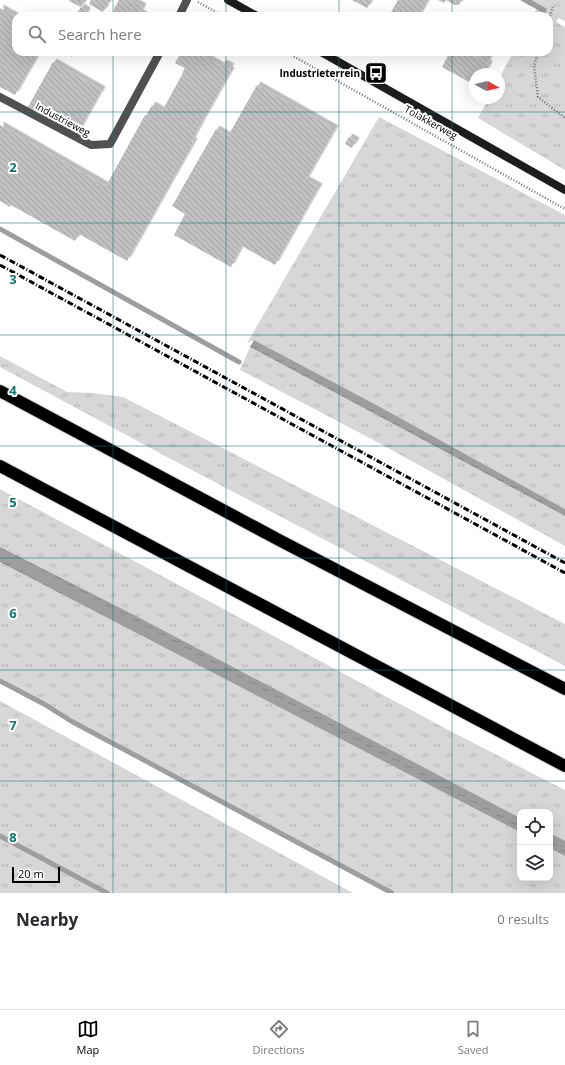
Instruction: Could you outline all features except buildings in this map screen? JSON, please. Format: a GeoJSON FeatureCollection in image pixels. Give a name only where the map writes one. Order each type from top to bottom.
{"type":"FeatureCollection","features":[{"type":"Feature","properties":{"kind":"highway"},"geometry":{"type":"LineString","coordinates":[[0,391],[279,540],[565,689]]}},
{"type":"Feature","properties":{"kind":"highway"},"geometry":{"type":"LineString","coordinates":[[0,466],[565,766]]}},
{"type":"Feature","properties":{"kind":"main road"},"geometry":{"type":"LineString","coordinates":[[228,0],[250,12]]}},
{"type":"Feature","properties":{"kind":"main road","name":"Tolakkerweg"},"geometry":{"type":"LineString","coordinates":[[328,56],[565,190]]}},
{"type":"Feature","properties":{"kind":"street"},"geometry":{"type":"LineString","coordinates":[[181,12],[187,0]]}},
{"type":"Feature","properties":{"kind":"street","name":"Industrieweg"},"geometry":{"type":"LineString","coordinates":[[0,97],[90,145],[110,144],[158,56]]}},
{"type":"Feature","properties":{"kind":"path"},"geometry":{"type":"LineString","coordinates":[[194,0],[216,12]]}},
{"type":"Feature","properties":{"kind":"path"},"geometry":{"type":"LineString","coordinates":[[551,12],[553,7]]}},
{"type":"Feature","properties":{"kind":"path","name":"Tolakkerweg"},"geometry":{"type":"LineString","coordinates":[[293,56],[565,210]]}},
{"type":"Feature","properties":{"kind":"path"},"geometry":{"type":"LineString","coordinates":[[537,56],[534,66],[538,97],[565,118]]}},
{"type":"Feature","properties":{"kind":"green space"},"geometry":{"type":"Polygon","coordinates":[[[532,0],[565,0],[565,21],[558,18],[556,22],[565,27],[565,170],[478,118],[486,104],[505,104],[505,68],[511,56],[553,56],[553,12],[535,12],[539,4],[532,0]]]}},
{"type":"Feature","properties":{"kind":"green space"},"geometry":{"type":"Polygon","coordinates":[[[379,117],[565,215],[565,509],[382,408],[254,340],[247,343],[379,117]]]}},
{"type":"Feature","properties":{"kind":"green space"},"geometry":{"type":"Polygon","coordinates":[[[250,347],[565,516],[565,546],[379,443],[240,370],[250,347]]]}},
{"type":"Feature","properties":{"kind":"green space"},"geometry":{"type":"Polygon","coordinates":[[[0,356],[67,392],[93,393],[123,397],[565,624],[565,666],[167,457],[0,367],[0,356]]]}},
{"type":"Feature","properties":{"kind":"green space"},"geometry":{"type":"Polygon","coordinates":[[[0,489],[454,733],[565,790],[565,893],[396,893],[0,681],[0,489]]]}},
{"type":"Feature","properties":{"kind":"green space"},"geometry":{"type":"Polygon","coordinates":[[[0,701],[353,893],[0,893],[0,701]]]}},
{"type":"Feature","properties":{"kind":"water"},"geometry":{"type":"Polygon","coordinates":[[[520,0],[532,0],[547,9],[546,12],[541,12],[520,0]]]}},
{"type":"Feature","properties":{"kind":"water"},"geometry":{"type":"Polygon","coordinates":[[[254,340],[382,408],[565,509],[565,516],[250,347],[254,340]]]}},
{"type":"Feature","properties":{"kind":"water"},"geometry":{"type":"Polygon","coordinates":[[[0,547],[134,615],[517,816],[517,830],[0,562],[0,547]]]}},
{"type":"Feature","properties":{"kind":"water"},"geometry":{"type":"Polygon","coordinates":[[[553,835],[565,841],[565,856],[553,850],[553,835]]]}},
{"type":"Feature","properties":{"kind":"waterway"},"geometry":{"type":"LineString","coordinates":[[0,229],[239,362]]}},
{"type":"Feature","properties":{"kind":"waterway"},"geometry":{"type":"LineString","coordinates":[[0,681],[44,704],[71,721],[392,893]]}},
{"type":"Feature","properties":{"kind":"waterway"},"geometry":{"type":"LineString","coordinates":[[0,836],[107,893]]}},
{"type":"Feature","properties":{"kind":"railway"},"geometry":{"type":"LineString","coordinates":[[0,255],[565,563]]}},
{"type":"Feature","properties":{"kind":"railway"},"geometry":{"type":"LineString","coordinates":[[0,265],[565,573]]}},
{"type":"Feature","properties":{"kind":"place","name":"Industrieterrein"},"geometry":{"type":"Point","coordinates":[376,73]}}]}
